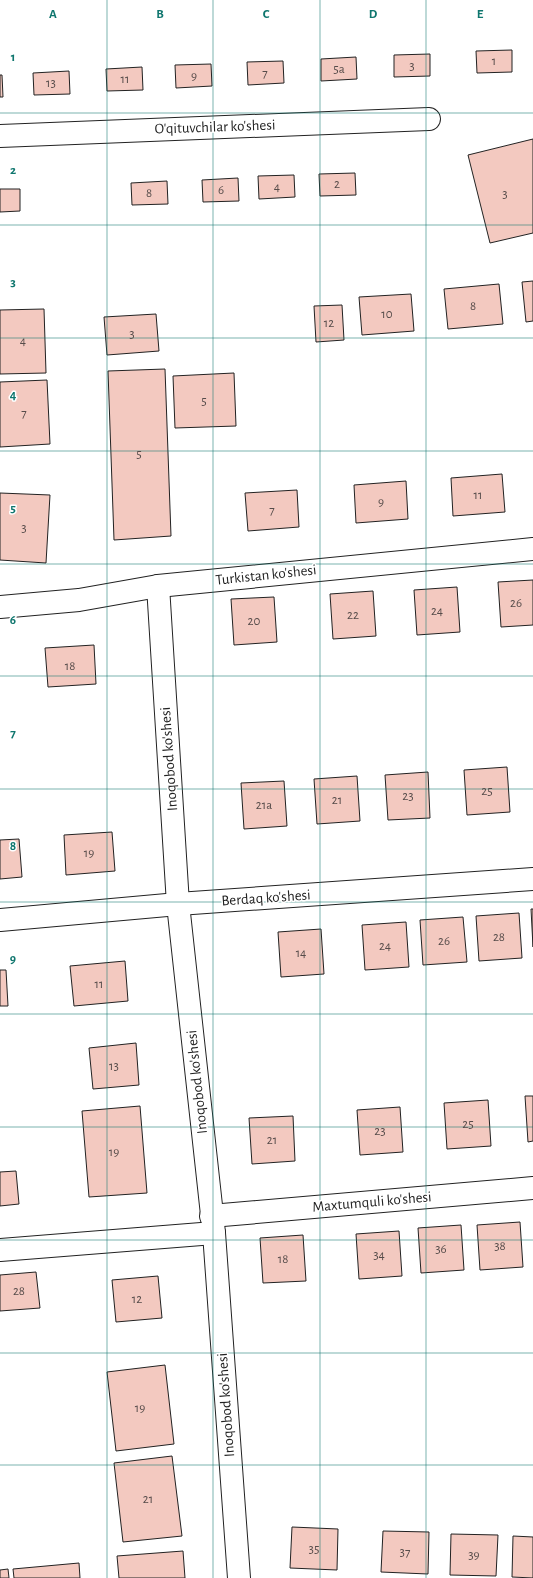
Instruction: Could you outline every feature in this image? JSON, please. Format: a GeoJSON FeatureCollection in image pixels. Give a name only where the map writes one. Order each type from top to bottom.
{"type":"FeatureCollection","features":[{"type":"Feature","properties":{"kind":"street","name":"O'qituvchilar ko'shesi"},"geometry":{"type":"LineString","coordinates":[[0,136],[429,119]]}},
{"type":"Feature","properties":{"kind":"street","name":"Turkistan ko'shesi"},"geometry":{"type":"LineString","coordinates":[[0,607],[79,600],[158,586],[533,549]]}},
{"type":"Feature","properties":{"kind":"street","name":"Inoqobod ko'shesi"},"geometry":{"type":"LineString","coordinates":[[158,586],[178,904],[212,1224],[239,1578]]}},
{"type":"Feature","properties":{"kind":"street","name":"Berdaq ko'shesi"},"geometry":{"type":"LineString","coordinates":[[0,920],[178,904],[533,879]]}},
{"type":"Feature","properties":{"kind":"street","name":"Maxtumquli ko'shesi"},"geometry":{"type":"LineString","coordinates":[[0,1250],[212,1224],[533,1188]]}},
{"type":"Feature","properties":{"kind":"building"},"geometry":{"type":"Polygon","coordinates":[[[512,50],[512,72],[477,73],[476,51],[512,50]]]}},
{"type":"Feature","properties":{"kind":"building"},"geometry":{"type":"Polygon","coordinates":[[[430,54],[430,76],[394,77],[394,55],[430,54]]]}},
{"type":"Feature","properties":{"kind":"building"},"geometry":{"type":"Polygon","coordinates":[[[356,57],[357,79],[321,81],[321,59],[356,57]]]}},
{"type":"Feature","properties":{"kind":"building"},"geometry":{"type":"Polygon","coordinates":[[[283,61],[284,83],[248,85],[247,62],[283,61]]]}},
{"type":"Feature","properties":{"kind":"building"},"geometry":{"type":"Polygon","coordinates":[[[211,64],[212,86],[176,88],[175,65],[211,64]]]}},
{"type":"Feature","properties":{"kind":"building"},"geometry":{"type":"Polygon","coordinates":[[[142,67],[143,90],[107,91],[106,69],[142,67]]]}},
{"type":"Feature","properties":{"kind":"building"},"geometry":{"type":"Polygon","coordinates":[[[69,71],[70,94],[34,95],[33,73],[69,71]]]}},
{"type":"Feature","properties":{"kind":"building"},"geometry":{"type":"Polygon","coordinates":[[[0,75],[2,75],[3,97],[0,97],[0,75]]]}},
{"type":"Feature","properties":{"kind":"building"},"geometry":{"type":"Polygon","coordinates":[[[533,139],[533,233],[490,243],[468,155],[533,139]]]}},
{"type":"Feature","properties":{"kind":"building"},"geometry":{"type":"Polygon","coordinates":[[[355,173],[356,195],[320,196],[319,174],[355,173]]]}},
{"type":"Feature","properties":{"kind":"building"},"geometry":{"type":"Polygon","coordinates":[[[294,175],[295,197],[259,199],[258,176],[294,175]]]}},
{"type":"Feature","properties":{"kind":"building"},"geometry":{"type":"Polygon","coordinates":[[[238,178],[239,201],[203,202],[202,180],[238,178]]]}},
{"type":"Feature","properties":{"kind":"building"},"geometry":{"type":"Polygon","coordinates":[[[167,181],[168,204],[132,205],[131,183],[167,181]]]}},
{"type":"Feature","properties":{"kind":"building"},"geometry":{"type":"Polygon","coordinates":[[[0,189],[20,189],[20,211],[0,212],[0,189]]]}},
{"type":"Feature","properties":{"kind":"building"},"geometry":{"type":"Polygon","coordinates":[[[533,281],[533,321],[526,322],[522,282],[533,281]]]}},
{"type":"Feature","properties":{"kind":"building"},"geometry":{"type":"Polygon","coordinates":[[[499,284],[503,324],[448,329],[444,289],[499,284]]]}},
{"type":"Feature","properties":{"kind":"building"},"geometry":{"type":"Polygon","coordinates":[[[411,294],[414,331],[362,335],[359,297],[411,294]]]}},
{"type":"Feature","properties":{"kind":"building"},"geometry":{"type":"Polygon","coordinates":[[[342,305],[344,340],[316,342],[314,306],[342,305]]]}},
{"type":"Feature","properties":{"kind":"building"},"geometry":{"type":"Polygon","coordinates":[[[44,309],[46,373],[0,374],[0,310],[44,309]]]}},
{"type":"Feature","properties":{"kind":"building"},"geometry":{"type":"Polygon","coordinates":[[[156,314],[159,351],[107,355],[104,317],[156,314]]]}},
{"type":"Feature","properties":{"kind":"building"},"geometry":{"type":"Polygon","coordinates":[[[165,369],[171,536],[114,540],[108,371],[165,369]]]}},
{"type":"Feature","properties":{"kind":"building"},"geometry":{"type":"Polygon","coordinates":[[[234,373],[236,426],[175,428],[173,376],[234,373]]]}},
{"type":"Feature","properties":{"kind":"building"},"geometry":{"type":"Polygon","coordinates":[[[47,380],[50,444],[0,447],[0,382],[47,380]]]}},
{"type":"Feature","properties":{"kind":"building"},"geometry":{"type":"Polygon","coordinates":[[[502,474],[505,512],[453,516],[451,478],[502,474]]]}},
{"type":"Feature","properties":{"kind":"building"},"geometry":{"type":"Polygon","coordinates":[[[406,481],[408,519],[356,523],[354,485],[406,481]]]}},
{"type":"Feature","properties":{"kind":"building"},"geometry":{"type":"Polygon","coordinates":[[[297,490],[299,527],[248,531],[245,493],[297,490]]]}},
{"type":"Feature","properties":{"kind":"building"},"geometry":{"type":"Polygon","coordinates":[[[0,493],[50,495],[46,563],[0,560],[0,493]]]}},
{"type":"Feature","properties":{"kind":"building"},"geometry":{"type":"Polygon","coordinates":[[[533,580],[533,625],[501,627],[498,582],[533,580]]]}},
{"type":"Feature","properties":{"kind":"building"},"geometry":{"type":"Polygon","coordinates":[[[457,587],[460,632],[417,635],[414,590],[457,587]]]}},
{"type":"Feature","properties":{"kind":"building"},"geometry":{"type":"Polygon","coordinates":[[[373,591],[376,636],[333,639],[330,594],[373,591]]]}},
{"type":"Feature","properties":{"kind":"building"},"geometry":{"type":"Polygon","coordinates":[[[274,597],[277,642],[234,645],[231,599],[274,597]]]}},
{"type":"Feature","properties":{"kind":"building"},"geometry":{"type":"Polygon","coordinates":[[[94,645],[96,684],[48,687],[45,648],[94,645]]]}},
{"type":"Feature","properties":{"kind":"building"},"geometry":{"type":"Polygon","coordinates":[[[507,767],[510,812],[467,815],[464,770],[507,767]]]}},
{"type":"Feature","properties":{"kind":"building"},"geometry":{"type":"Polygon","coordinates":[[[428,772],[430,818],[388,820],[385,775],[428,772]]]}},
{"type":"Feature","properties":{"kind":"building"},"geometry":{"type":"Polygon","coordinates":[[[357,776],[360,821],[317,824],[314,779],[357,776]]]}},
{"type":"Feature","properties":{"kind":"building"},"geometry":{"type":"Polygon","coordinates":[[[284,781],[287,826],[244,829],[241,783],[284,781]]]}},
{"type":"Feature","properties":{"kind":"building"},"geometry":{"type":"Polygon","coordinates":[[[112,832],[115,871],[66,875],[64,835],[112,832]]]}},
{"type":"Feature","properties":{"kind":"building"},"geometry":{"type":"Polygon","coordinates":[[[19,839],[22,877],[0,879],[0,840],[19,839]]]}},
{"type":"Feature","properties":{"kind":"building"},"geometry":{"type":"Polygon","coordinates":[[[531,909],[533,909],[533,947],[531,909]]]}},
{"type":"Feature","properties":{"kind":"building"},"geometry":{"type":"Polygon","coordinates":[[[519,913],[522,958],[479,961],[476,916],[519,913]]]}},
{"type":"Feature","properties":{"kind":"building"},"geometry":{"type":"Polygon","coordinates":[[[463,917],[467,962],[423,965],[420,920],[463,917]]]}},
{"type":"Feature","properties":{"kind":"building"},"geometry":{"type":"Polygon","coordinates":[[[406,922],[409,967],[365,970],[362,925],[406,922]]]}},
{"type":"Feature","properties":{"kind":"building"},"geometry":{"type":"Polygon","coordinates":[[[321,929],[324,974],[281,977],[278,932],[321,929]]]}},
{"type":"Feature","properties":{"kind":"building"},"geometry":{"type":"Polygon","coordinates":[[[125,961],[128,1001],[74,1006],[70,966],[125,961]]]}},
{"type":"Feature","properties":{"kind":"building"},"geometry":{"type":"Polygon","coordinates":[[[0,970],[6,970],[8,1006],[0,1006],[0,970]]]}},
{"type":"Feature","properties":{"kind":"building"},"geometry":{"type":"Polygon","coordinates":[[[136,1043],[139,1085],[93,1089],[89,1048],[136,1043]]]}},
{"type":"Feature","properties":{"kind":"building"},"geometry":{"type":"Polygon","coordinates":[[[525,1096],[533,1096],[533,1141],[528,1142],[525,1096]]]}},
{"type":"Feature","properties":{"kind":"building"},"geometry":{"type":"Polygon","coordinates":[[[488,1100],[491,1146],[447,1149],[444,1103],[488,1100]]]}},
{"type":"Feature","properties":{"kind":"building"},"geometry":{"type":"Polygon","coordinates":[[[140,1106],[147,1193],[89,1197],[82,1111],[140,1106]]]}},
{"type":"Feature","properties":{"kind":"building"},"geometry":{"type":"Polygon","coordinates":[[[400,1107],[403,1152],[360,1155],[357,1110],[400,1107]]]}},
{"type":"Feature","properties":{"kind":"building"},"geometry":{"type":"Polygon","coordinates":[[[293,1116],[295,1161],[252,1164],[249,1118],[293,1116]]]}},
{"type":"Feature","properties":{"kind":"building"},"geometry":{"type":"Polygon","coordinates":[[[16,1171],[19,1204],[0,1206],[0,1172],[16,1171]]]}},
{"type":"Feature","properties":{"kind":"building"},"geometry":{"type":"Polygon","coordinates":[[[520,1222],[523,1267],[480,1270],[477,1225],[520,1222]]]}},
{"type":"Feature","properties":{"kind":"building"},"geometry":{"type":"Polygon","coordinates":[[[461,1225],[464,1270],[421,1273],[418,1228],[461,1225]]]}},
{"type":"Feature","properties":{"kind":"building"},"geometry":{"type":"Polygon","coordinates":[[[399,1231],[402,1276],[359,1279],[356,1234],[399,1231]]]}},
{"type":"Feature","properties":{"kind":"building"},"geometry":{"type":"Polygon","coordinates":[[[303,1235],[306,1281],[263,1283],[260,1238],[303,1235]]]}},
{"type":"Feature","properties":{"kind":"building"},"geometry":{"type":"Polygon","coordinates":[[[36,1272],[40,1308],[0,1311],[0,1275],[36,1272]]]}},
{"type":"Feature","properties":{"kind":"building"},"geometry":{"type":"Polygon","coordinates":[[[158,1276],[162,1318],[116,1322],[112,1280],[158,1276]]]}},
{"type":"Feature","properties":{"kind":"building"},"geometry":{"type":"Polygon","coordinates":[[[165,1365],[174,1444],[116,1451],[107,1372],[165,1365]]]}},
{"type":"Feature","properties":{"kind":"building"},"geometry":{"type":"Polygon","coordinates":[[[172,1456],[182,1536],[123,1542],[114,1463],[172,1456]]]}},
{"type":"Feature","properties":{"kind":"building"},"geometry":{"type":"Polygon","coordinates":[[[292,1527],[338,1529],[337,1570],[290,1568],[292,1527]]]}},
{"type":"Feature","properties":{"kind":"building"},"geometry":{"type":"Polygon","coordinates":[[[383,1531],[429,1532],[428,1574],[381,1572],[383,1531]]]}},
{"type":"Feature","properties":{"kind":"building"},"geometry":{"type":"Polygon","coordinates":[[[451,1534],[498,1535],[496,1576],[450,1575],[451,1534]]]}},
{"type":"Feature","properties":{"kind":"building"},"geometry":{"type":"Polygon","coordinates":[[[513,1536],[533,1537],[533,1578],[512,1577],[513,1536]]]}},
{"type":"Feature","properties":{"kind":"building"},"geometry":{"type":"Polygon","coordinates":[[[183,1551],[185,1578],[119,1578],[117,1556],[183,1551]]]}},
{"type":"Feature","properties":{"kind":"building"},"geometry":{"type":"Polygon","coordinates":[[[79,1563],[80,1578],[14,1578],[13,1569],[79,1563]]]}},
{"type":"Feature","properties":{"kind":"building"},"geometry":{"type":"Polygon","coordinates":[[[8,1569],[9,1578],[0,1578],[0,1570],[8,1569]]]}}]}
